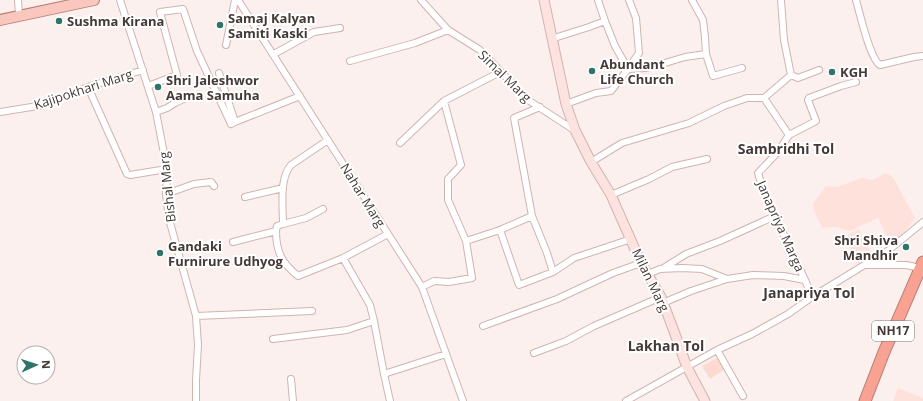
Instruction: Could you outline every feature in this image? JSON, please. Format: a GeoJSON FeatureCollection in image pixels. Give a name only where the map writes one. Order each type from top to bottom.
{"type":"FeatureCollection","features":[{"type":"Feature","properties":{"kind":"highway","name":"NH17"},"geometry":{"type":"LineString","coordinates":[[865,401],[884,352],[922,266]]}},
{"type":"Feature","properties":{"kind":"main road"},"geometry":{"type":"LineString","coordinates":[[0,20],[76,2],[94,0]]}},
{"type":"Feature","properties":{"kind":"main road","name":"Milan Marg"},"geometry":{"type":"LineString","coordinates":[[544,0],[551,39],[566,104],[575,130],[591,162],[611,195],[632,239],[641,263],[662,300],[687,367],[705,401]]}},
{"type":"Feature","properties":{"kind":"street"},"geometry":{"type":"LineString","coordinates":[[18,0],[19,15]]}},
{"type":"Feature","properties":{"kind":"street","name":"Bishal Marg"},"geometry":{"type":"LineString","coordinates":[[120,0],[156,112],[167,169],[166,194],[169,219],[196,316],[198,345],[196,401]]}},
{"type":"Feature","properties":{"kind":"street"},"geometry":{"type":"LineString","coordinates":[[226,46],[235,0]]}},
{"type":"Feature","properties":{"kind":"street","name":"Nahar Marg"},"geometry":{"type":"LineString","coordinates":[[238,0],[422,287],[463,401]]}},
{"type":"Feature","properties":{"kind":"street","name":"Simal Marg"},"geometry":{"type":"LineString","coordinates":[[421,0],[448,30],[480,50],[528,100],[575,130]]}},
{"type":"Feature","properties":{"kind":"street"},"geometry":{"type":"LineString","coordinates":[[598,0],[614,46],[628,69]]}},
{"type":"Feature","properties":{"kind":"street"},"geometry":{"type":"LineString","coordinates":[[566,104],[596,93],[611,91],[639,53],[636,18],[629,0]]}},
{"type":"Feature","properties":{"kind":"street"},"geometry":{"type":"LineString","coordinates":[[692,0],[703,20],[706,54],[713,76],[742,68]]}},
{"type":"Feature","properties":{"kind":"street"},"geometry":{"type":"LineString","coordinates":[[781,0],[784,40],[791,75]]}},
{"type":"Feature","properties":{"kind":"street"},"geometry":{"type":"LineString","coordinates":[[856,0],[867,39],[876,63],[880,66],[923,56]]}},
{"type":"Feature","properties":{"kind":"street"},"geometry":{"type":"LineString","coordinates":[[148,86],[177,75],[160,12],[184,8],[197,51],[231,124],[300,96]]}},
{"type":"Feature","properties":{"kind":"street"},"geometry":{"type":"LineString","coordinates":[[551,39],[605,21]]}},
{"type":"Feature","properties":{"kind":"street"},"geometry":{"type":"LineString","coordinates":[[274,54],[314,32],[340,28]]}},
{"type":"Feature","properties":{"kind":"street"},"geometry":{"type":"LineString","coordinates":[[350,61],[415,43],[448,30]]}},
{"type":"Feature","properties":{"kind":"street"},"geometry":{"type":"LineString","coordinates":[[628,69],[645,68],[665,64],[685,57],[706,54]]}},
{"type":"Feature","properties":{"kind":"street","name":"Kajipokhari Marg"},"geometry":{"type":"LineString","coordinates":[[0,112],[44,105],[88,87],[143,70]]}},
{"type":"Feature","properties":{"kind":"street"},"geometry":{"type":"LineString","coordinates":[[791,75],[798,78],[819,70]]}},
{"type":"Feature","properties":{"kind":"street"},"geometry":{"type":"LineString","coordinates":[[400,143],[444,101],[500,72]]}},
{"type":"Feature","properties":{"kind":"street"},"geometry":{"type":"LineString","coordinates":[[219,73],[235,122]]}},
{"type":"Feature","properties":{"kind":"street"},"geometry":{"type":"LineString","coordinates":[[591,162],[622,143],[689,123],[724,106],[747,98],[764,98],[791,75]]}},
{"type":"Feature","properties":{"kind":"street"},"geometry":{"type":"LineString","coordinates":[[764,98],[789,135],[816,121],[808,100],[809,98],[856,82]]}},
{"type":"Feature","properties":{"kind":"street"},"geometry":{"type":"LineString","coordinates":[[88,87],[127,174],[130,175],[167,169]]}},
{"type":"Feature","properties":{"kind":"street"},"geometry":{"type":"LineString","coordinates":[[156,112],[190,96]]}},
{"type":"Feature","properties":{"kind":"street"},"geometry":{"type":"LineString","coordinates":[[422,287],[434,282],[449,282],[472,278],[466,241],[448,200],[448,180],[461,165],[444,101]]}},
{"type":"Feature","properties":{"kind":"street"},"geometry":{"type":"LineString","coordinates":[[540,108],[514,118],[532,216],[548,253],[553,272]]}},
{"type":"Feature","properties":{"kind":"street","name":"Janapriya Marga"},"geometry":{"type":"LineString","coordinates":[[789,135],[778,152],[758,173],[764,193],[812,297]]}},
{"type":"Feature","properties":{"kind":"street"},"geometry":{"type":"LineString","coordinates":[[283,224],[283,188],[286,170],[328,140]]}},
{"type":"Feature","properties":{"kind":"street"},"geometry":{"type":"LineString","coordinates":[[611,195],[672,167],[707,159]]}},
{"type":"Feature","properties":{"kind":"street"},"geometry":{"type":"LineString","coordinates":[[166,194],[194,184],[211,182],[214,186]]}},
{"type":"Feature","properties":{"kind":"street"},"geometry":{"type":"LineString","coordinates":[[245,197],[283,188]]}},
{"type":"Feature","properties":{"kind":"street"},"geometry":{"type":"LineString","coordinates":[[323,209],[306,218],[277,226],[276,243],[280,254],[288,268],[298,276],[343,258],[388,234]]}},
{"type":"Feature","properties":{"kind":"street"},"geometry":{"type":"LineString","coordinates":[[466,241],[500,230],[532,216]]}},
{"type":"Feature","properties":{"kind":"street"},"geometry":{"type":"LineString","coordinates":[[648,274],[686,254],[720,241],[775,216]]}},
{"type":"Feature","properties":{"kind":"street"},"geometry":{"type":"LineString","coordinates":[[626,401],[717,350],[752,334],[788,314],[812,297],[889,250],[923,222]]}},
{"type":"Feature","properties":{"kind":"street"},"geometry":{"type":"LineString","coordinates":[[500,230],[518,285],[553,272],[574,258],[632,239]]}},
{"type":"Feature","properties":{"kind":"street"},"geometry":{"type":"LineString","coordinates":[[233,242],[276,231]]}},
{"type":"Feature","properties":{"kind":"street"},"geometry":{"type":"LineString","coordinates":[[343,258],[370,304],[390,401]]}},
{"type":"Feature","properties":{"kind":"street"},"geometry":{"type":"LineString","coordinates":[[483,326],[557,299],[613,273],[641,263]]}},
{"type":"Feature","properties":{"kind":"street"},"geometry":{"type":"LineString","coordinates":[[866,265],[922,266]]}},
{"type":"Feature","properties":{"kind":"street"},"geometry":{"type":"LineString","coordinates":[[660,269],[702,269],[727,279]]}},
{"type":"Feature","properties":{"kind":"street"},"geometry":{"type":"LineString","coordinates":[[534,353],[570,339],[594,326],[662,300],[727,279],[754,275],[784,276],[805,280]]}},
{"type":"Feature","properties":{"kind":"street"},"geometry":{"type":"LineString","coordinates":[[196,316],[312,311]]}},
{"type":"Feature","properties":{"kind":"street"},"geometry":{"type":"LineString","coordinates":[[273,339],[346,330],[374,321]]}},
{"type":"Feature","properties":{"kind":"street"},"geometry":{"type":"LineString","coordinates":[[717,350],[743,396]]}},
{"type":"Feature","properties":{"kind":"street"},"geometry":{"type":"LineString","coordinates":[[384,374],[446,354]]}},
{"type":"Feature","properties":{"kind":"street"},"geometry":{"type":"LineString","coordinates":[[290,379],[293,401]]}},
{"type":"Feature","properties":{"kind":"shaded area"},"geometry":{"type":"Polygon","coordinates":[[[886,173],[893,177],[915,218],[892,247],[878,218],[850,231],[836,227],[822,228],[814,211],[813,204],[826,186],[837,187],[862,178],[872,180],[886,173]]]}},
{"type":"Feature","properties":{"kind":"shaded area"},"geometry":{"type":"Polygon","coordinates":[[[859,229],[873,257],[858,266],[844,237],[859,229]]]}},
{"type":"Feature","properties":{"kind":"shaded area"},"geometry":{"type":"Polygon","coordinates":[[[717,358],[724,370],[710,379],[702,366],[717,358]]]}},
{"type":"Feature","properties":{"kind":"shaded area"},"geometry":{"type":"Polygon","coordinates":[[[898,388],[923,398],[923,401],[893,401],[898,388]]]}},
{"type":"Feature","properties":{"kind":"place","name":"Sushma Kirana"},"geometry":{"type":"Point","coordinates":[59,21]}},
{"type":"Feature","properties":{"kind":"place","name":"Samaj Kalyan Samiti Kaski"},"geometry":{"type":"Point","coordinates":[220,25]}},
{"type":"Feature","properties":{"kind":"place","name":"Abundant Life Church"},"geometry":{"type":"Point","coordinates":[592,71]}},
{"type":"Feature","properties":{"kind":"place","name":"KGH"},"geometry":{"type":"Point","coordinates":[832,72]}},
{"type":"Feature","properties":{"kind":"place","name":"Shri Jaleshwor Aama Samuha"},"geometry":{"type":"Point","coordinates":[158,87]}},
{"type":"Feature","properties":{"kind":"place","name":"Shri Shiva Mandhir"},"geometry":{"type":"Point","coordinates":[906,247]}},
{"type":"Feature","properties":{"kind":"place","name":"Gandaki Furnirure Udhyog"},"geometry":{"type":"Point","coordinates":[160,253]}},
{"type":"Feature","properties":{"kind":"district","name":"Sambridhi Tol"},"geometry":{"type":"Point","coordinates":[786,149]}},
{"type":"Feature","properties":{"kind":"district","name":"Janapriya Tol"},"geometry":{"type":"Point","coordinates":[809,293]}},
{"type":"Feature","properties":{"kind":"district","name":"Lakhan Tol"},"geometry":{"type":"Point","coordinates":[666,346]}}]}
